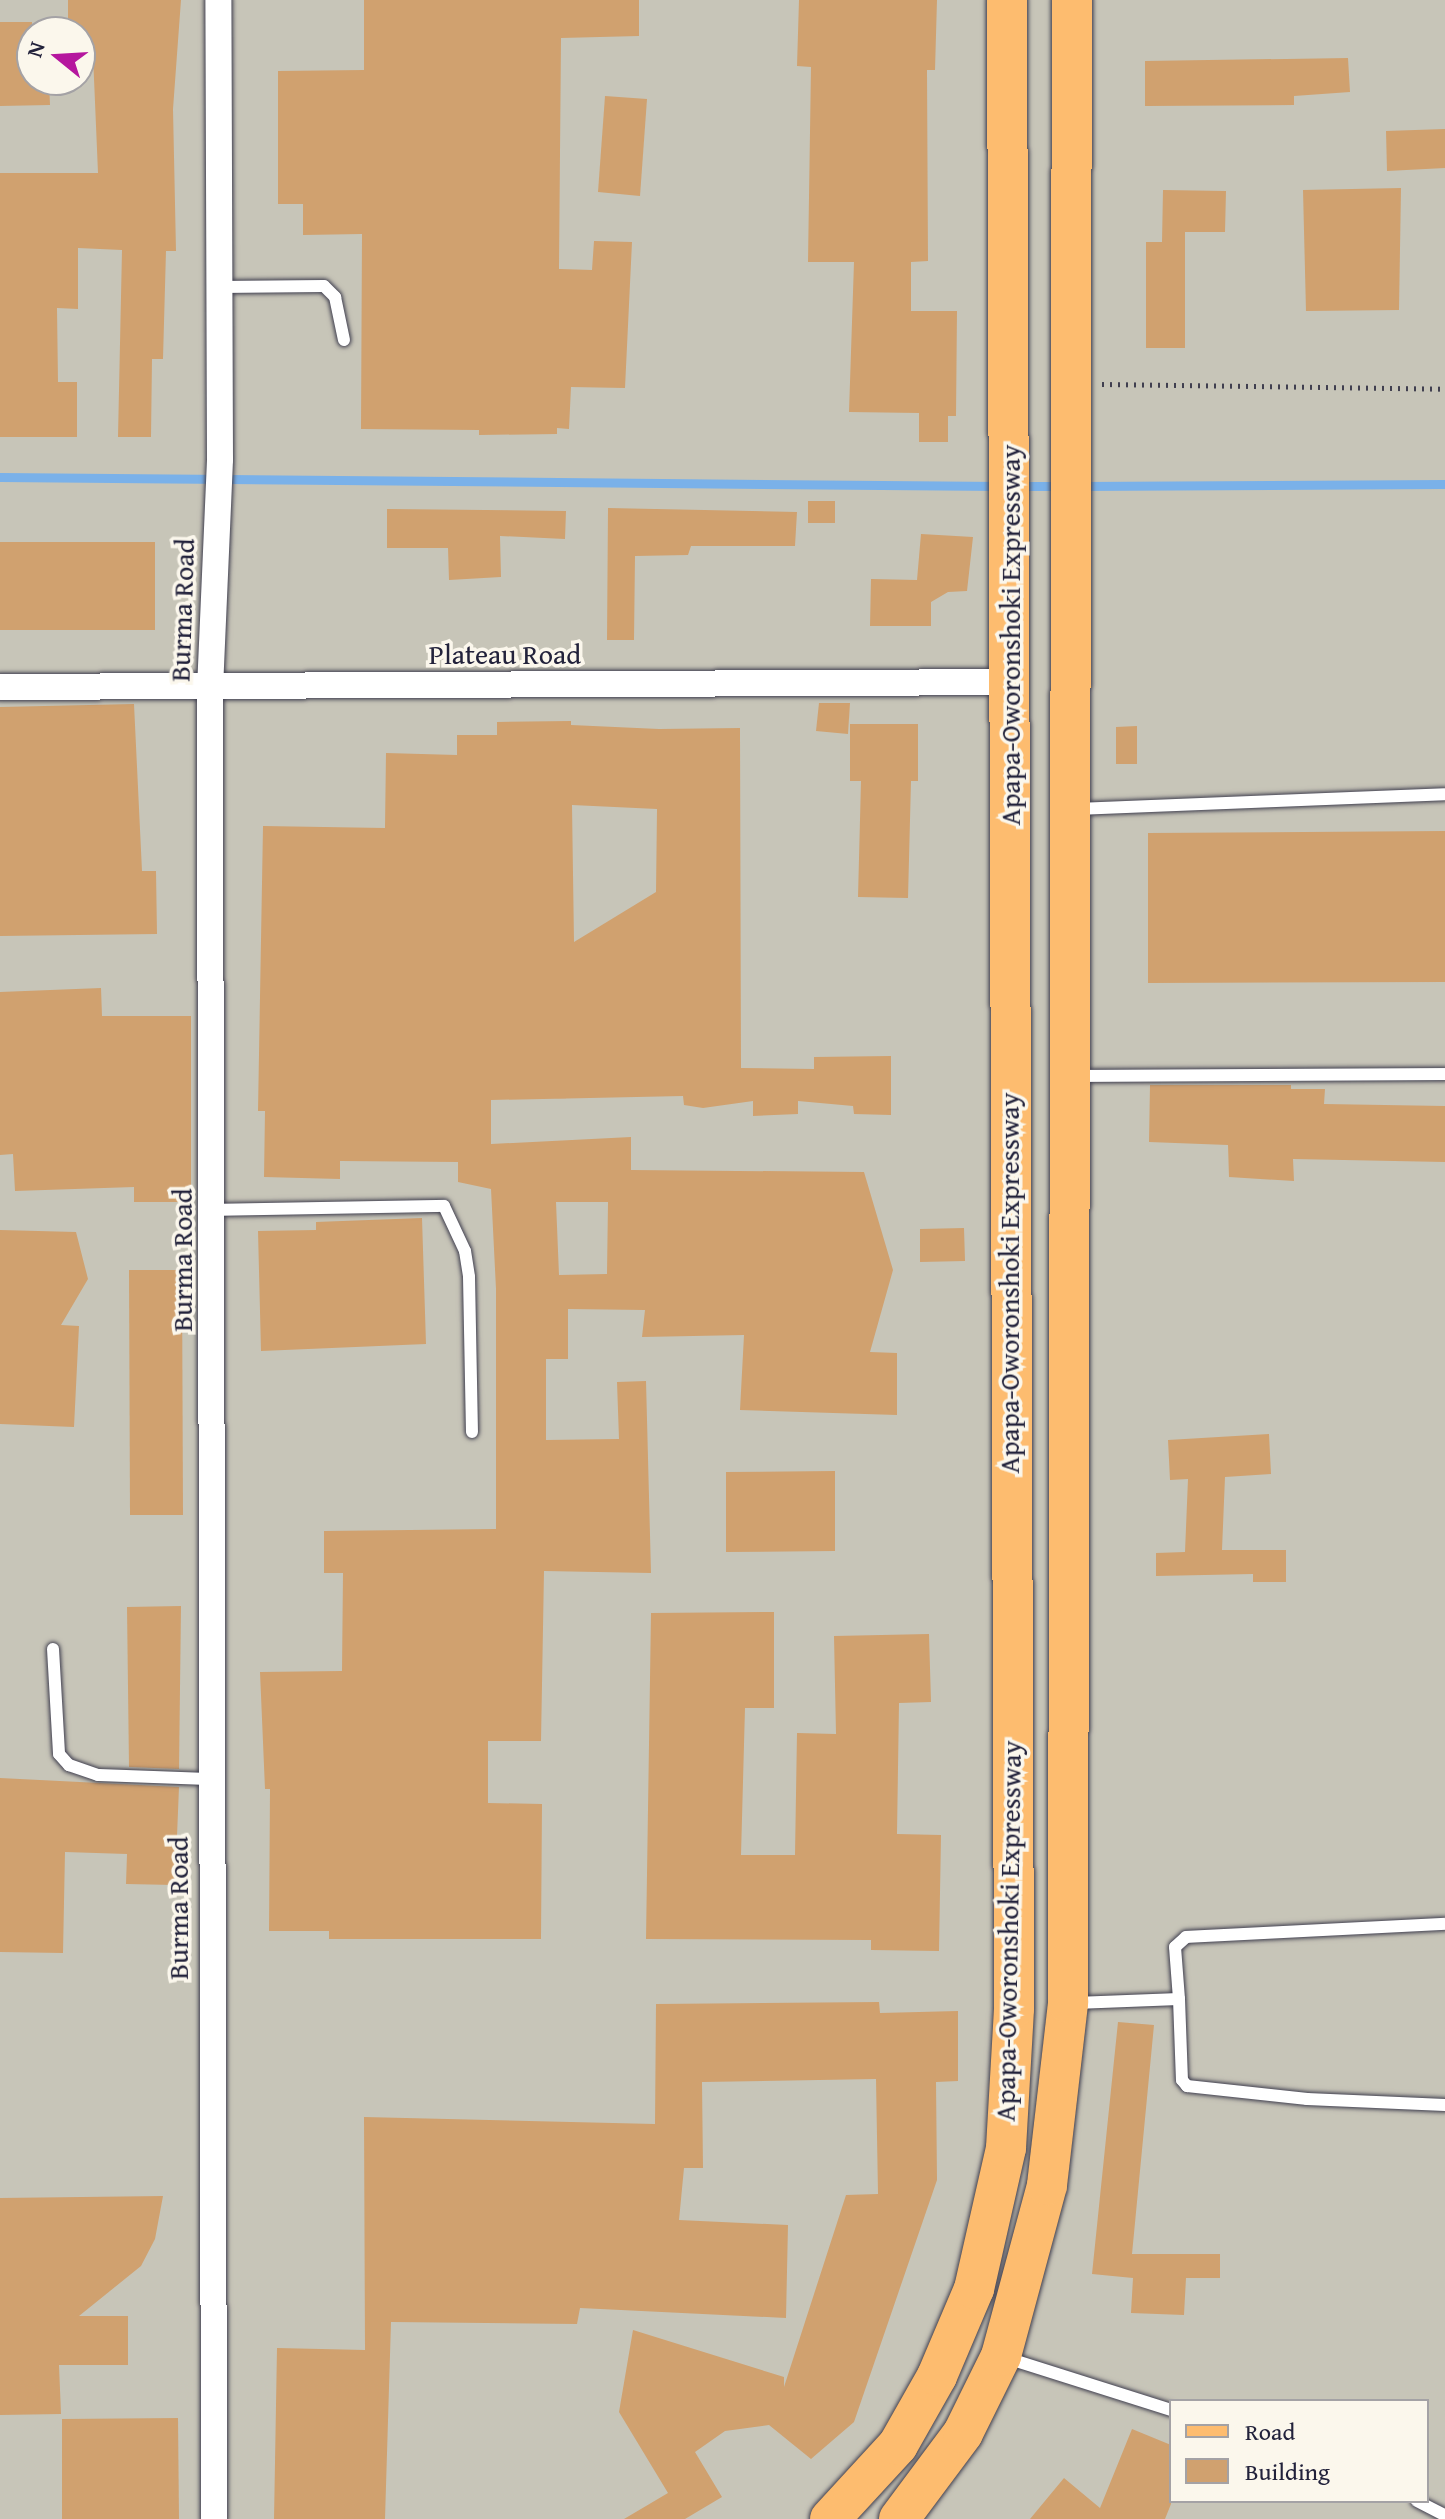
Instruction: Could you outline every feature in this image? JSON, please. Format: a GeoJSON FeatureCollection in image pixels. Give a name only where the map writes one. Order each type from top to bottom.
{"type":"FeatureCollection","features":[{"type":"Feature","properties":{"kind":"main road","name":"Apapa-Oworonshoki Expressway"},"geometry":{"type":"LineString","coordinates":[[830,2519],[898,2445],[937,2376],[974,2289],[1006,2148],[1014,2008],[1009,1582],[1011,682],[1007,0]]}},
{"type":"Feature","properties":{"kind":"main road","name":"Apapa-Oworonshoki Expressway"},"geometry":{"type":"LineString","coordinates":[[909,2516],[963,2433],[1001,2356],[1047,2185],[1068,2003],[1072,1586],[1072,0]]}},
{"type":"Feature","properties":{"kind":"street","name":"Burma Road"},"geometry":{"type":"LineString","coordinates":[[214,2519],[209,1779],[216,1557],[210,689],[220,459],[218,0]]}},
{"type":"Feature","properties":{"kind":"street","name":"Plateau Road"},"geometry":{"type":"LineString","coordinates":[[0,687],[210,689],[1011,682]]}},
{"type":"Feature","properties":{"kind":"lane"},"geometry":{"type":"LineString","coordinates":[[219,287],[324,286],[335,297],[344,340]]}},
{"type":"Feature","properties":{"kind":"lane"},"geometry":{"type":"LineString","coordinates":[[1073,809],[1445,794]]}},
{"type":"Feature","properties":{"kind":"lane"},"geometry":{"type":"LineString","coordinates":[[1073,1076],[1445,1074]]}},
{"type":"Feature","properties":{"kind":"lane"},"geometry":{"type":"LineString","coordinates":[[213,1210],[444,1206],[467,1264],[472,1432]]}},
{"type":"Feature","properties":{"kind":"lane"},"geometry":{"type":"LineString","coordinates":[[53,1649],[59,1754],[69,1765],[98,1775],[209,1779]]}},
{"type":"Feature","properties":{"kind":"lane"},"geometry":{"type":"LineString","coordinates":[[1445,1924],[1186,1937],[1175,1947],[1182,2080],[1187,2086],[1307,2099],[1445,2105]]}},
{"type":"Feature","properties":{"kind":"lane"},"geometry":{"type":"LineString","coordinates":[[1068,2003],[1179,1999]]}},
{"type":"Feature","properties":{"kind":"lane"},"geometry":{"type":"LineString","coordinates":[[1001,2356],[1169,2409]]}},
{"type":"Feature","properties":{"kind":"lane"},"geometry":{"type":"LineString","coordinates":[[1421,2503],[1445,2515]]}},
{"type":"Feature","properties":{"kind":"path"},"geometry":{"type":"LineString","coordinates":[[1073,383],[1445,389]]}},
{"type":"Feature","properties":{"kind":"shaded area"},"geometry":{"type":"Polygon","coordinates":[[[0,0],[1445,0],[1445,2519],[0,2519],[0,0]]]}},
{"type":"Feature","properties":{"kind":"building"},"geometry":{"type":"Polygon","coordinates":[[[68,0],[181,0],[173,109],[176,251],[166,251],[163,359],[152,359],[151,437],[118,437],[122,250],[78,248],[78,309],[57,308],[58,382],[77,382],[77,437],[0,437],[0,173],[98,173],[96,16],[68,16],[68,0]]]}},
{"type":"Feature","properties":{"kind":"building"},"geometry":{"type":"Polygon","coordinates":[[[364,0],[639,0],[639,36],[561,38],[559,269],[592,270],[594,241],[632,242],[625,388],[571,387],[569,429],[557,428],[557,434],[479,435],[479,430],[361,429],[362,234],[303,235],[303,204],[278,204],[278,71],[364,70],[364,0]]]}},
{"type":"Feature","properties":{"kind":"building"},"geometry":{"type":"Polygon","coordinates":[[[799,0],[937,0],[935,70],[927,70],[928,261],[911,262],[911,311],[957,311],[956,416],[948,416],[948,442],[919,442],[919,413],[849,412],[854,262],[808,262],[811,67],[797,66],[799,0]]]}},
{"type":"Feature","properties":{"kind":"building"},"geometry":{"type":"Polygon","coordinates":[[[0,22],[16,22],[16,96],[50,96],[50,105],[0,106],[0,22]]]}},
{"type":"Feature","properties":{"kind":"building"},"geometry":{"type":"Polygon","coordinates":[[[1348,58],[1350,92],[1294,96],[1294,105],[1145,106],[1145,61],[1348,58]]]}},
{"type":"Feature","properties":{"kind":"building"},"geometry":{"type":"Polygon","coordinates":[[[605,96],[647,99],[640,196],[598,192],[605,96]]]}},
{"type":"Feature","properties":{"kind":"building"},"geometry":{"type":"Polygon","coordinates":[[[1445,129],[1445,168],[1387,171],[1386,131],[1445,129]]]}},
{"type":"Feature","properties":{"kind":"building"},"geometry":{"type":"Polygon","coordinates":[[[1401,188],[1399,310],[1306,311],[1303,190],[1401,188]]]}},
{"type":"Feature","properties":{"kind":"building"},"geometry":{"type":"Polygon","coordinates":[[[1163,190],[1226,191],[1225,232],[1185,232],[1185,348],[1146,348],[1146,242],[1162,242],[1163,190]]]}},
{"type":"Feature","properties":{"kind":"building"},"geometry":{"type":"Polygon","coordinates":[[[808,501],[835,501],[835,523],[808,523],[808,501]]]}},
{"type":"Feature","properties":{"kind":"building"},"geometry":{"type":"Polygon","coordinates":[[[608,508],[797,512],[795,546],[691,546],[688,555],[635,556],[634,640],[607,640],[608,508]]]}},
{"type":"Feature","properties":{"kind":"building"},"geometry":{"type":"Polygon","coordinates":[[[387,509],[566,511],[565,539],[500,536],[501,577],[449,580],[448,548],[387,548],[387,509]]]}},
{"type":"Feature","properties":{"kind":"building"},"geometry":{"type":"Polygon","coordinates":[[[921,534],[973,537],[967,591],[948,592],[931,602],[931,626],[870,626],[871,579],[917,580],[921,534]]]}},
{"type":"Feature","properties":{"kind":"building"},"geometry":{"type":"Polygon","coordinates":[[[0,542],[155,542],[155,630],[0,630],[0,542]]]}},
{"type":"Feature","properties":{"kind":"building"},"geometry":{"type":"Polygon","coordinates":[[[819,703],[850,703],[848,734],[816,731],[819,703]]]}},
{"type":"Feature","properties":{"kind":"building"},"geometry":{"type":"Polygon","coordinates":[[[134,704],[142,871],[156,871],[157,934],[0,936],[0,707],[134,704]]]}},
{"type":"Feature","properties":{"kind":"building"},"geometry":{"type":"Polygon","coordinates":[[[571,721],[571,725],[659,729],[740,728],[741,1068],[814,1069],[814,1057],[891,1056],[891,1115],[854,1114],[853,1106],[798,1101],[798,1114],[753,1116],[753,1101],[703,1108],[684,1105],[683,1096],[491,1100],[491,1144],[631,1137],[631,1170],[864,1172],[893,1270],[870,1352],[897,1353],[897,1415],[740,1410],[744,1335],[642,1337],[645,1310],[568,1309],[568,1359],[546,1359],[546,1440],[619,1439],[617,1382],[646,1381],[651,1573],[544,1571],[541,1741],[488,1741],[488,1803],[542,1804],[541,1939],[329,1939],[329,1931],[269,1931],[270,1789],[265,1789],[260,1672],[342,1671],[343,1573],[324,1573],[324,1531],[496,1529],[496,1289],[491,1189],[458,1182],[458,1162],[340,1161],[340,1179],[264,1177],[265,1111],[258,1111],[263,826],[385,828],[386,753],[457,755],[457,735],[497,735],[497,722],[571,721]],[[572,805],[574,942],[656,892],[657,809],[572,805]],[[556,1202],[559,1275],[607,1274],[608,1202],[556,1202]]]}},
{"type":"Feature","properties":{"kind":"building"},"geometry":{"type":"Polygon","coordinates":[[[850,724],[918,724],[918,781],[911,781],[908,898],[858,897],[861,781],[850,781],[850,724]]]}},
{"type":"Feature","properties":{"kind":"building"},"geometry":{"type":"Polygon","coordinates":[[[1137,726],[1137,764],[1116,764],[1116,727],[1137,726]]]}},
{"type":"Feature","properties":{"kind":"building"},"geometry":{"type":"Polygon","coordinates":[[[1445,831],[1445,982],[1148,983],[1148,833],[1445,831]]]}},
{"type":"Feature","properties":{"kind":"building"},"geometry":{"type":"Polygon","coordinates":[[[101,988],[102,1016],[191,1016],[191,1202],[134,1202],[134,1187],[15,1191],[13,1154],[0,1155],[0,992],[101,988]]]}},
{"type":"Feature","properties":{"kind":"building"},"geometry":{"type":"Polygon","coordinates":[[[1150,1085],[1291,1085],[1291,1089],[1325,1089],[1324,1104],[1445,1106],[1445,1162],[1293,1159],[1294,1181],[1229,1177],[1228,1145],[1149,1142],[1150,1085]]]}},
{"type":"Feature","properties":{"kind":"building"},"geometry":{"type":"Polygon","coordinates":[[[422,1218],[426,1344],[261,1351],[258,1231],[316,1230],[316,1222],[422,1218]]]}},
{"type":"Feature","properties":{"kind":"building"},"geometry":{"type":"Polygon","coordinates":[[[964,1228],[965,1261],[920,1262],[920,1229],[964,1228]]]}},
{"type":"Feature","properties":{"kind":"building"},"geometry":{"type":"Polygon","coordinates":[[[0,1230],[76,1232],[88,1279],[61,1325],[79,1326],[74,1427],[0,1424],[0,1230]]]}},
{"type":"Feature","properties":{"kind":"building"},"geometry":{"type":"Polygon","coordinates":[[[129,1270],[182,1270],[183,1515],[130,1515],[129,1270]]]}},
{"type":"Feature","properties":{"kind":"building"},"geometry":{"type":"Polygon","coordinates":[[[1269,1434],[1271,1474],[1225,1477],[1222,1550],[1286,1550],[1286,1582],[1253,1582],[1253,1574],[1156,1576],[1156,1553],[1185,1552],[1188,1479],[1170,1480],[1168,1440],[1269,1434]]]}},
{"type":"Feature","properties":{"kind":"building"},"geometry":{"type":"Polygon","coordinates":[[[835,1471],[835,1551],[726,1552],[726,1472],[835,1471]]]}},
{"type":"Feature","properties":{"kind":"building"},"geometry":{"type":"Polygon","coordinates":[[[181,1606],[179,1769],[129,1767],[127,1607],[181,1606]]]}},
{"type":"Feature","properties":{"kind":"building"},"geometry":{"type":"Polygon","coordinates":[[[774,1612],[774,1708],[745,1708],[741,1855],[795,1855],[797,1733],[836,1734],[834,1636],[929,1634],[931,1702],[899,1703],[897,1834],[941,1835],[939,1951],[871,1950],[871,1940],[646,1939],[651,1613],[774,1612]]]}},
{"type":"Feature","properties":{"kind":"building"},"geometry":{"type":"Polygon","coordinates":[[[0,1778],[179,1787],[175,1885],[126,1884],[127,1854],[65,1852],[63,1953],[0,1952],[0,1778]]]}},
{"type":"Feature","properties":{"kind":"building"},"geometry":{"type":"Polygon","coordinates":[[[879,2002],[880,2013],[958,2011],[958,2081],[936,2082],[937,2180],[854,2422],[811,2459],[769,2425],[725,2431],[695,2452],[722,2497],[685,2519],[624,2519],[668,2493],[619,2412],[633,2330],[784,2377],[784,2387],[846,2195],[878,2194],[876,2079],[702,2082],[703,2168],[684,2168],[679,2220],[788,2225],[786,2318],[580,2308],[577,2324],[391,2322],[385,2519],[274,2519],[277,2348],[365,2350],[364,2117],[655,2124],[656,2004],[879,2002]]]}},
{"type":"Feature","properties":{"kind":"building"},"geometry":{"type":"Polygon","coordinates":[[[1118,2022],[1154,2025],[1132,2254],[1220,2254],[1220,2278],[1186,2278],[1184,2315],[1131,2313],[1133,2278],[1092,2274],[1118,2022]]]}},
{"type":"Feature","properties":{"kind":"building"},"geometry":{"type":"Polygon","coordinates":[[[163,2196],[155,2239],[141,2266],[79,2316],[128,2316],[128,2365],[59,2365],[61,2414],[0,2415],[0,2198],[163,2196]]]}},
{"type":"Feature","properties":{"kind":"building"},"geometry":{"type":"Polygon","coordinates":[[[178,2418],[179,2519],[62,2519],[62,2419],[178,2418]]]}},
{"type":"Feature","properties":{"kind":"building"},"geometry":{"type":"Polygon","coordinates":[[[1132,2429],[1169,2444],[1171,2504],[1165,2519],[1030,2519],[1064,2478],[1100,2508],[1132,2429]]]}},
{"type":"Feature","properties":{"kind":"waterway"},"geometry":{"type":"LineString","coordinates":[[0,477],[1001,486]]}},
{"type":"Feature","properties":{"kind":"waterway"},"geometry":{"type":"LineString","coordinates":[[1079,486],[1445,484]]}},
{"type":"Feature","properties":{"kind":"waterway"},"geometry":{"type":"LineString","coordinates":[[1019,486],[1061,486]]}}]}
